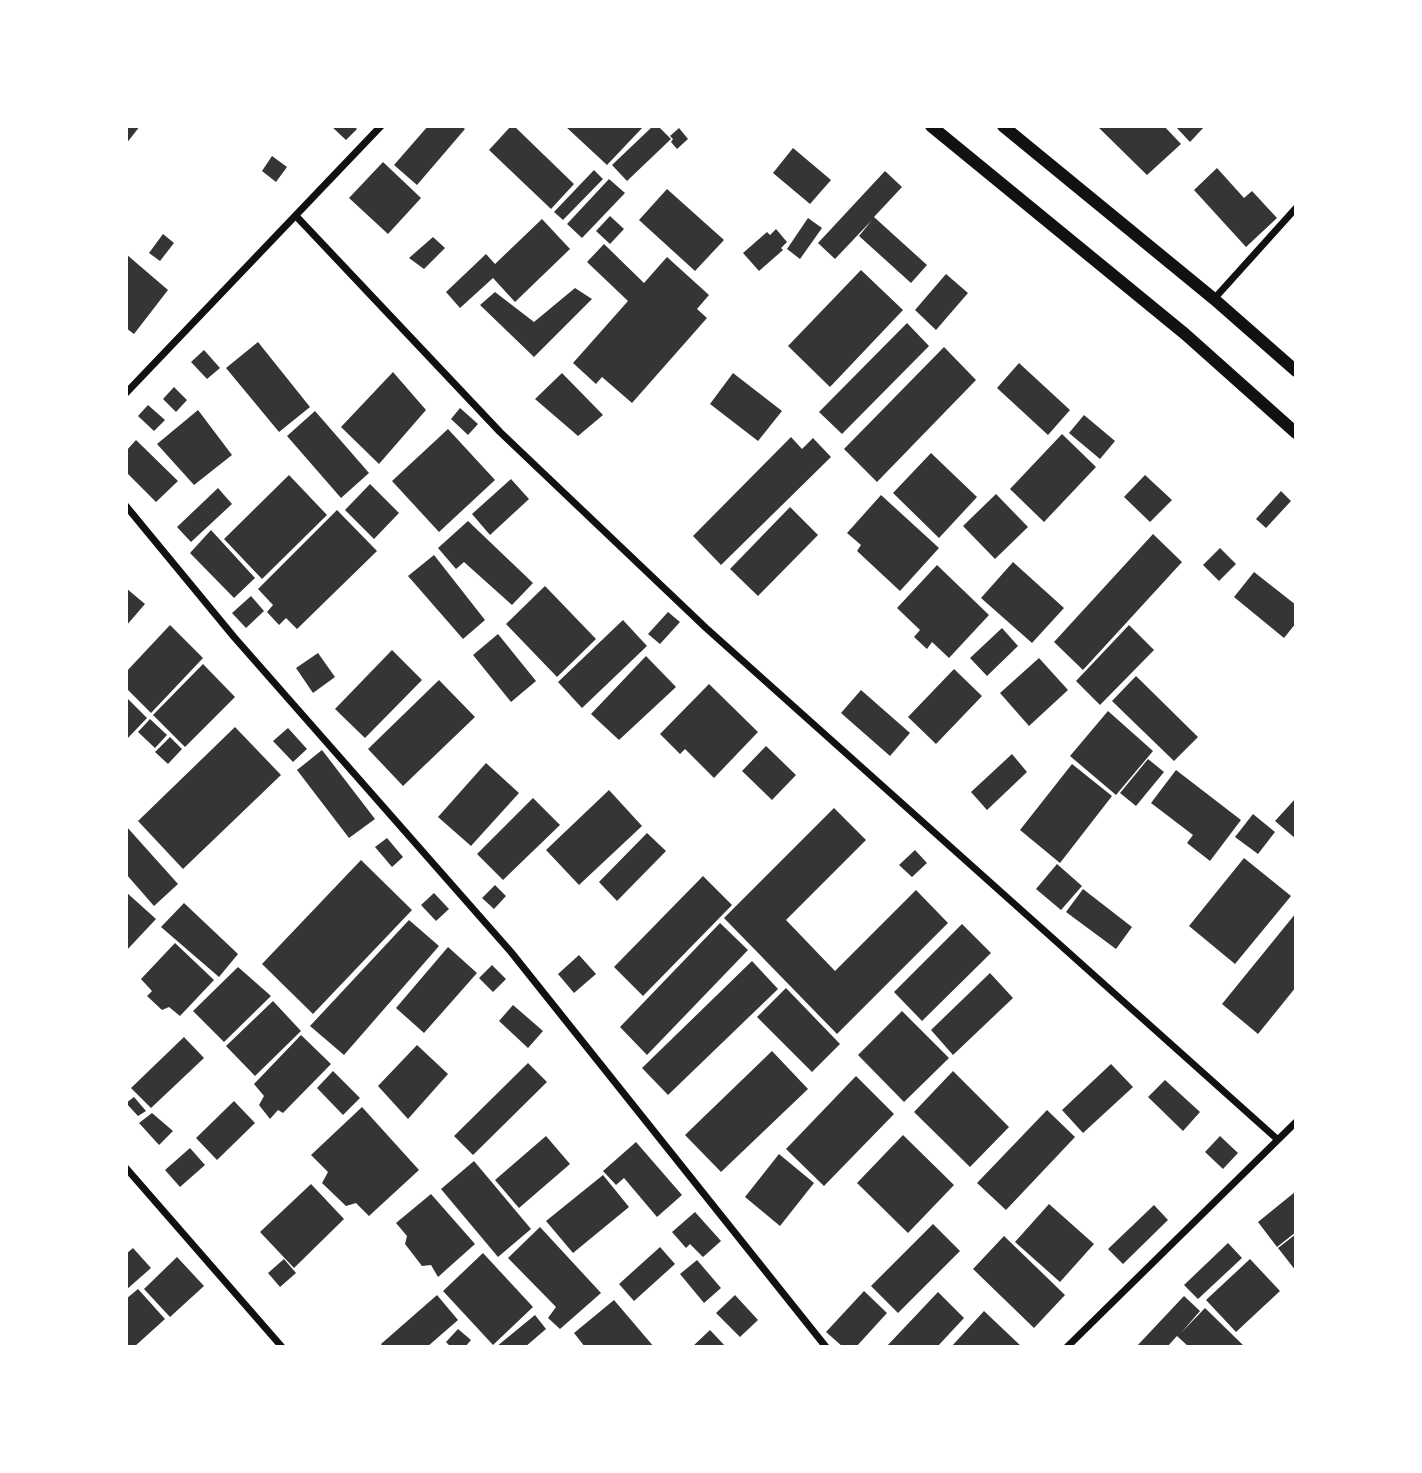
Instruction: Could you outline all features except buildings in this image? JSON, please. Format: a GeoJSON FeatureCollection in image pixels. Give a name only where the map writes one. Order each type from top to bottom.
{"type":"FeatureCollection","features":[{"type":"Feature","properties":{"kind":"street"},"geometry":{"type":"LineString","coordinates":[[126,393],[381,126]]}},
{"type":"Feature","properties":{"kind":"street"},"geometry":{"type":"LineString","coordinates":[[931,126],[1185,334],[1296,433]]}},
{"type":"Feature","properties":{"kind":"street"},"geometry":{"type":"LineString","coordinates":[[1003,126],[1214,299],[1296,371]]}},
{"type":"Feature","properties":{"kind":"street"},"geometry":{"type":"LineString","coordinates":[[1214,299],[1296,208]]}},
{"type":"Feature","properties":{"kind":"street"},"geometry":{"type":"LineString","coordinates":[[296,216],[500,432],[706,628],[1277,1139]]}},
{"type":"Feature","properties":{"kind":"street"},"geometry":{"type":"LineString","coordinates":[[126,506],[234,637],[511,952],[826,1347]]}},
{"type":"Feature","properties":{"kind":"street"},"geometry":{"type":"LineString","coordinates":[[1067,1347],[1296,1122]]}},
{"type":"Feature","properties":{"kind":"street"},"geometry":{"type":"LineString","coordinates":[[126,1168],[282,1347]]}}]}
